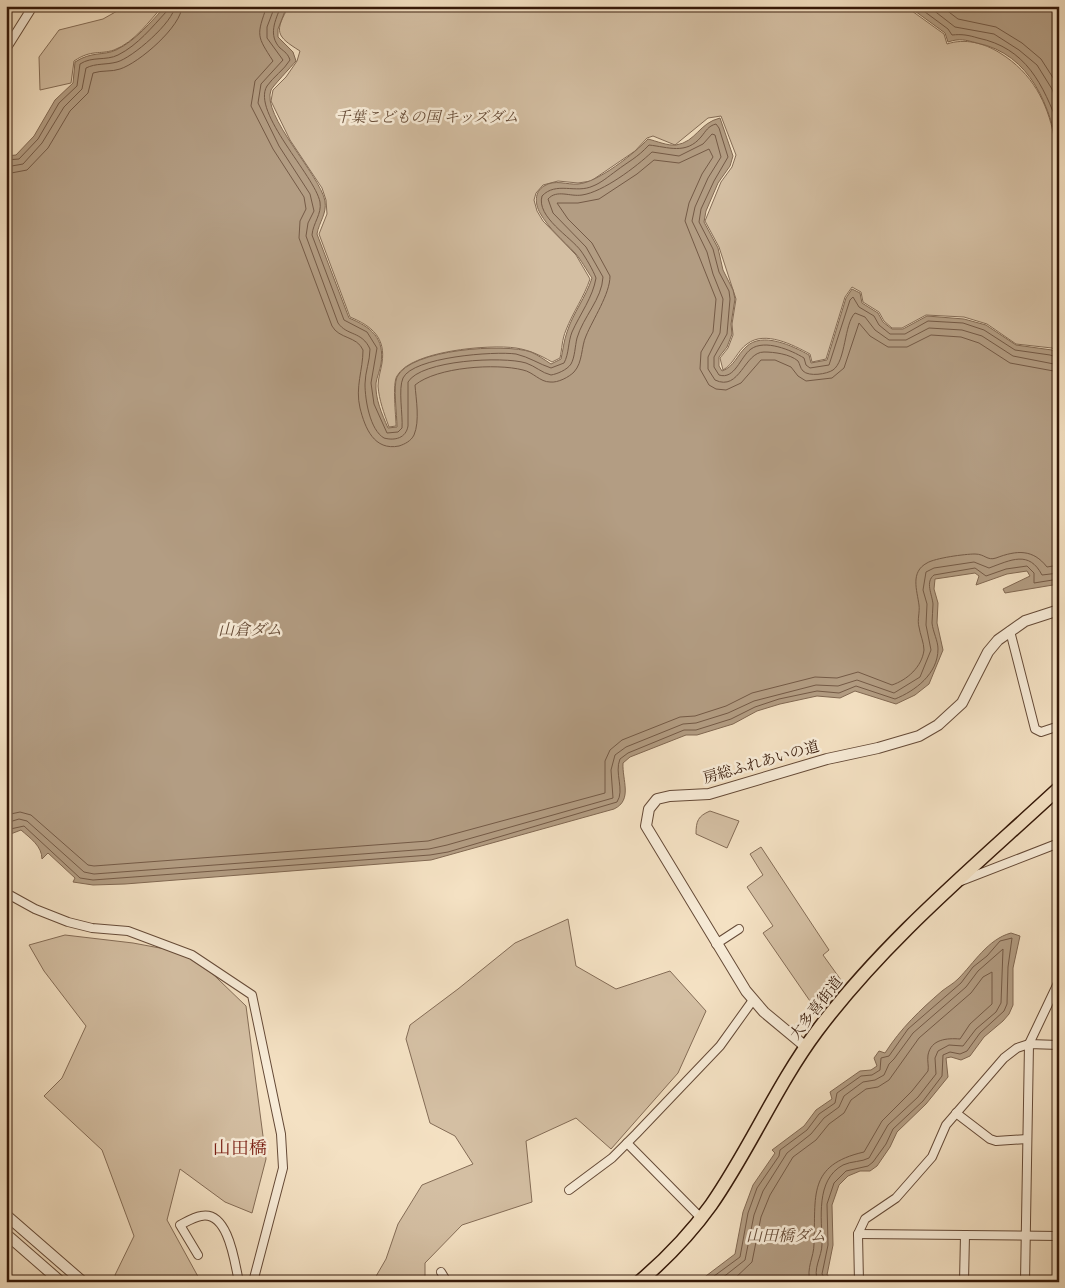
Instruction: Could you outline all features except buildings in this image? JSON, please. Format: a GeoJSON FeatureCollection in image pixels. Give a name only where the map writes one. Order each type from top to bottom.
{"type":"FeatureCollection","features":[{"type":"Feature","properties":{"kind":"highway","name":"大多喜街道"},"geometry":{"type":"LineString","coordinates":[[639,1282],[662,1262],[701,1218],[723,1186],[780,1085],[806,1047],[866,972],[958,882],[1059,788]]}},
{"type":"Feature","properties":{"kind":"street"},"geometry":{"type":"LineString","coordinates":[[6,49],[33,6]]}},
{"type":"Feature","properties":{"kind":"street","name":"房総ふれあいの道"},"geometry":{"type":"LineString","coordinates":[[806,1047],[769,1017],[752,1000],[716,944],[646,826],[649,809],[657,799],[670,796],[709,794],[827,759],[878,748],[919,736],[938,725],[962,703],[988,652],[1010,631],[1025,621],[1059,610]]}},
{"type":"Feature","properties":{"kind":"street"},"geometry":{"type":"LineString","coordinates":[[1010,631],[1034,729],[1041,732],[1059,726]]}},
{"type":"Feature","properties":{"kind":"street"},"geometry":{"type":"LineString","coordinates":[[958,882],[1009,864],[1059,843]]}},
{"type":"Feature","properties":{"kind":"street"},"geometry":{"type":"LineString","coordinates":[[6,893],[35,909],[68,922],[92,928],[128,931],[192,956],[252,995],[281,1134],[283,1168],[254,1282]]}},
{"type":"Feature","properties":{"kind":"street"},"geometry":{"type":"LineString","coordinates":[[716,944],[739,930]]}},
{"type":"Feature","properties":{"kind":"street"},"geometry":{"type":"LineString","coordinates":[[1025,1282],[1029,1044],[1059,981]]}},
{"type":"Feature","properties":{"kind":"street"},"geometry":{"type":"LineString","coordinates":[[569,1190],[612,1158],[627,1143],[720,1046],[752,1000]]}},
{"type":"Feature","properties":{"kind":"street"},"geometry":{"type":"LineString","coordinates":[[859,1282],[858,1234],[865,1219],[896,1198],[932,1157],[946,1125],[1004,1058],[1017,1048],[1029,1044],[1059,1045]]}},
{"type":"Feature","properties":{"kind":"street"},"geometry":{"type":"LineString","coordinates":[[956,1113],[990,1139],[996,1141],[1027,1139]]}},
{"type":"Feature","properties":{"kind":"street"},"geometry":{"type":"LineString","coordinates":[[627,1143],[701,1218]]}},
{"type":"Feature","properties":{"kind":"street"},"geometry":{"type":"LineString","coordinates":[[6,1215],[83,1282]]}},
{"type":"Feature","properties":{"kind":"street"},"geometry":{"type":"LineString","coordinates":[[198,1255],[180,1225],[201,1216],[207,1216],[220,1224],[228,1236],[239,1282]]}},
{"type":"Feature","properties":{"kind":"street"},"geometry":{"type":"LineString","coordinates":[[18,1226],[8,1235],[60,1282]]}},
{"type":"Feature","properties":{"kind":"street"},"geometry":{"type":"LineString","coordinates":[[858,1234],[1059,1236]]}},
{"type":"Feature","properties":{"kind":"street"},"geometry":{"type":"LineString","coordinates":[[964,1282],[965,1235]]}},
{"type":"Feature","properties":{"kind":"street"},"geometry":{"type":"LineString","coordinates":[[441,1272],[447,1282]]}},
{"type":"Feature","properties":{"kind":"green space"},"geometry":{"type":"Polygon","coordinates":[[[126,6],[163,6],[129,42],[114,50],[86,55],[74,61],[71,83],[40,90],[39,57],[59,30],[103,19],[126,6]]]}},
{"type":"Feature","properties":{"kind":"green space","name":"千葉こどもの国 キッズダム"},"geometry":{"type":"Polygon","coordinates":[[[289,6],[905,6],[944,34],[947,44],[961,41],[974,42],[1000,53],[1021,70],[1037,90],[1047,112],[1054,136],[1059,187],[1059,353],[1052,348],[1016,344],[987,324],[964,317],[926,315],[902,328],[892,328],[884,321],[879,312],[863,302],[861,292],[852,287],[845,297],[826,359],[812,362],[810,354],[796,347],[779,340],[762,338],[747,344],[723,370],[720,358],[728,348],[733,335],[732,324],[736,299],[719,247],[705,221],[721,182],[732,167],[736,155],[721,116],[708,118],[675,145],[653,136],[647,138],[635,151],[591,181],[578,183],[558,181],[543,185],[536,193],[534,200],[537,211],[543,221],[576,255],[590,279],[565,333],[560,358],[552,362],[521,349],[488,347],[451,351],[417,361],[405,367],[397,376],[394,392],[396,426],[389,427],[382,407],[378,383],[383,354],[382,347],[376,334],[371,329],[350,317],[319,234],[327,214],[326,200],[322,188],[290,140],[271,101],[273,90],[286,77],[297,61],[300,51],[286,41],[280,33],[281,22],[289,6]]]}},
{"type":"Feature","properties":{"kind":"green space"},"geometry":{"type":"Polygon","coordinates":[[[710,811],[739,821],[727,848],[696,834],[698,820],[710,811]]]}},
{"type":"Feature","properties":{"kind":"green space"},"geometry":{"type":"Polygon","coordinates":[[[761,847],[829,950],[823,955],[846,987],[821,1017],[763,933],[773,926],[747,887],[763,875],[750,854],[761,847]]]}},
{"type":"Feature","properties":{"kind":"green space"},"geometry":{"type":"Polygon","coordinates":[[[568,919],[576,966],[616,989],[670,971],[706,1011],[678,1073],[611,1149],[576,1118],[526,1141],[532,1202],[462,1225],[425,1263],[425,1282],[377,1282],[375,1278],[386,1259],[398,1224],[422,1185],[473,1164],[455,1136],[430,1123],[406,1039],[410,1025],[515,943],[568,919]]]}},
{"type":"Feature","properties":{"kind":"green space"},"geometry":{"type":"Polygon","coordinates":[[[65,935],[133,943],[192,954],[246,1006],[266,1159],[252,1213],[225,1202],[180,1169],[167,1220],[201,1282],[116,1282],[115,1275],[134,1236],[102,1150],[44,1096],[62,1078],[86,1026],[44,971],[29,945],[65,935]]]}},
{"type":"Feature","properties":{"kind":"water","name":"山倉ダム"},"geometry":{"type":"Polygon","coordinates":[[[166,6],[287,6],[278,29],[278,37],[293,52],[296,61],[272,88],[270,101],[282,129],[321,190],[325,201],[325,210],[317,234],[349,318],[370,330],[381,347],[381,366],[376,383],[377,395],[379,406],[388,428],[397,427],[395,394],[397,377],[405,368],[420,360],[438,354],[501,348],[531,352],[551,364],[561,359],[565,338],[592,278],[577,255],[552,229],[540,213],[536,198],[538,191],[552,183],[578,184],[595,179],[634,152],[648,139],[669,145],[683,143],[707,124],[720,118],[733,156],[730,166],[718,183],[706,211],[704,222],[718,248],[723,270],[733,290],[735,299],[731,324],[732,334],[727,347],[719,357],[719,366],[722,371],[732,364],[746,347],[760,340],[778,342],[795,348],[809,355],[811,363],[827,360],[846,298],[852,289],[860,293],[862,303],[878,313],[883,322],[892,329],[903,329],[927,316],[964,319],[986,325],[1016,345],[1052,350],[1059,355],[1059,584],[1005,593],[1003,589],[1030,576],[1027,571],[1007,574],[976,585],[979,576],[975,573],[935,579],[934,589],[938,603],[937,623],[943,650],[929,684],[915,695],[896,704],[855,691],[840,698],[817,696],[757,711],[733,724],[697,735],[686,735],[630,757],[623,763],[625,795],[620,805],[614,809],[431,860],[125,884],[93,885],[73,882],[75,878],[48,853],[42,859],[38,846],[21,830],[8,835],[6,831],[6,156],[16,155],[34,136],[55,100],[73,83],[75,62],[87,56],[111,52],[124,46],[143,30],[166,6]]]}},
{"type":"Feature","properties":{"kind":"water"},"geometry":{"type":"Polygon","coordinates":[[[908,6],[1059,6],[1059,156],[1044,102],[1025,71],[1011,58],[996,49],[966,40],[948,42],[945,33],[908,6]]]}},
{"type":"Feature","properties":{"kind":"water","name":"山田橋ダム"},"geometry":{"type":"Polygon","coordinates":[[[1011,933],[1020,936],[1013,968],[1013,1005],[1009,1014],[984,1037],[970,1056],[961,1060],[951,1057],[946,1058],[948,1077],[926,1104],[897,1132],[890,1147],[877,1166],[870,1171],[860,1171],[848,1176],[839,1185],[832,1205],[833,1245],[827,1275],[837,1282],[698,1282],[735,1254],[743,1212],[753,1185],[775,1153],[772,1150],[804,1126],[816,1110],[832,1099],[830,1092],[860,1071],[871,1070],[877,1066],[874,1058],[879,1051],[885,1053],[904,1027],[942,991],[958,979],[988,946],[995,940],[1011,933]]]}},
{"type":"Feature","properties":{"kind":"district","name":"山田橋"},"geometry":{"type":"Point","coordinates":[240,1148]}}]}
